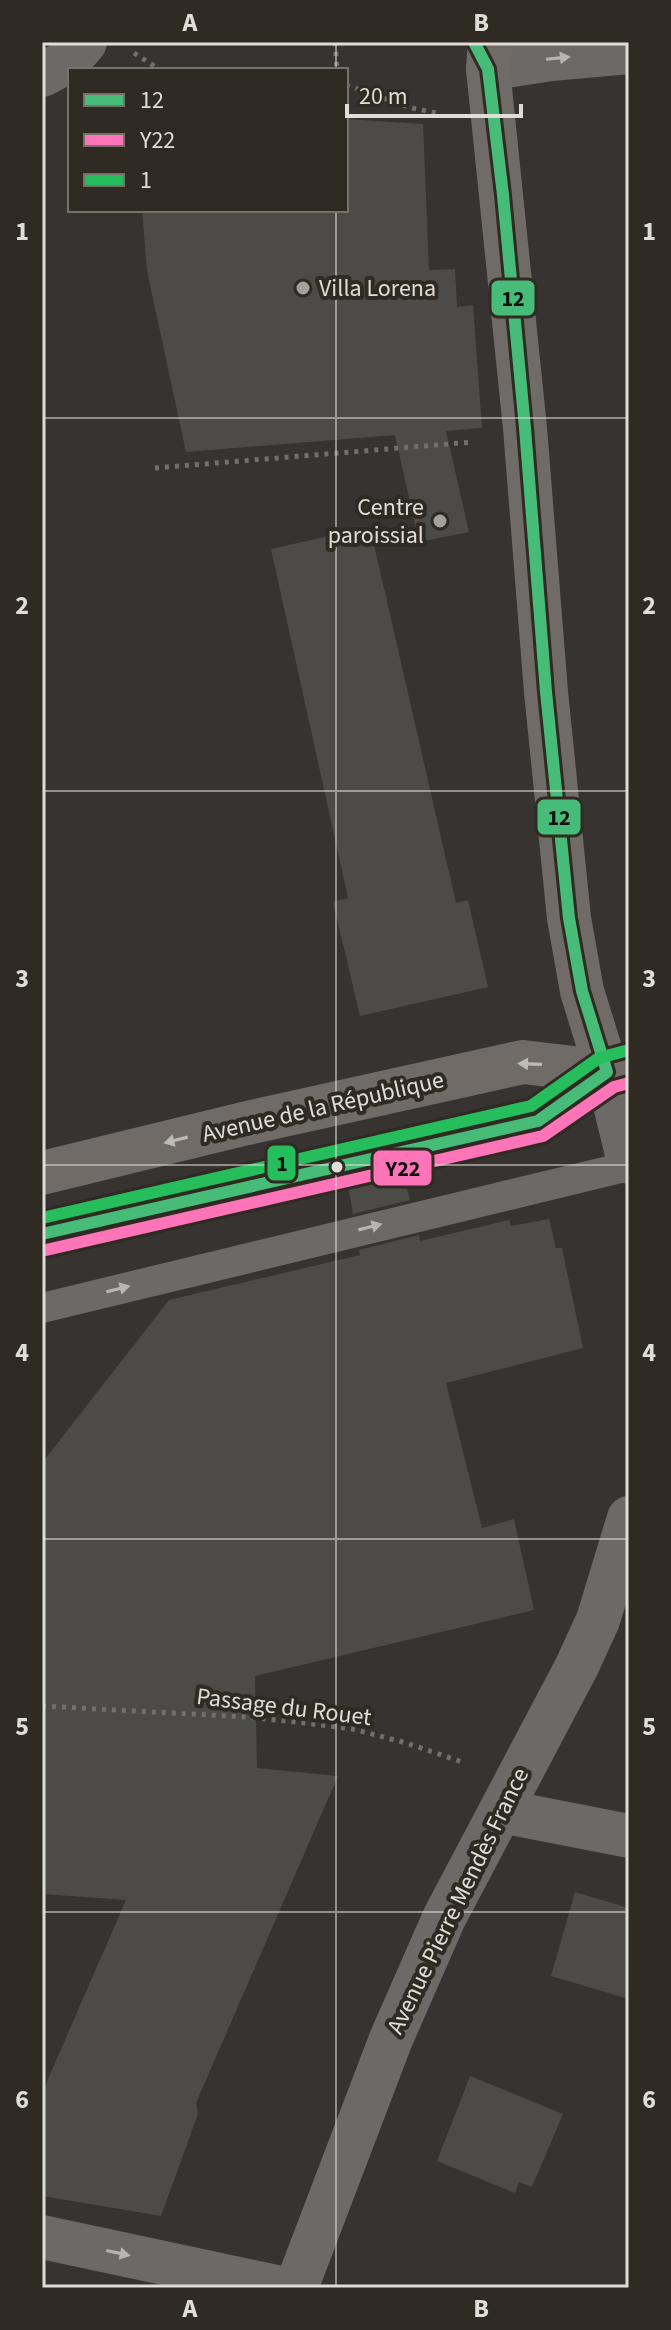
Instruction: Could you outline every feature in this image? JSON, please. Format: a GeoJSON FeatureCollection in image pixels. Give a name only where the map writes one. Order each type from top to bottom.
{"type":"FeatureCollection","features":[{"type":"Feature","properties":{"kind":"main road"},"geometry":{"type":"LineString","coordinates":[[42,1234],[538,1121],[618,1070],[582,991],[569,918],[546,692],[526,438],[494,117],[484,51]]}},
{"type":"Feature","properties":{"kind":"main road","name":"Avenue de la République"},"geometry":{"type":"LineString","coordinates":[[42,1173],[243,1124],[523,1062],[618,1070]]}},
{"type":"Feature","properties":{"kind":"street"},"geometry":{"type":"LineString","coordinates":[[42,75],[63,65],[85,42]]}},
{"type":"Feature","properties":{"kind":"street"},"geometry":{"type":"LineString","coordinates":[[484,51],[551,59],[629,52]]}},
{"type":"Feature","properties":{"kind":"street"},"geometry":{"type":"LineString","coordinates":[[618,1070],[629,1164]]}},
{"type":"Feature","properties":{"kind":"street","name":"Avenue Pierre Mendès France"},"geometry":{"type":"LineString","coordinates":[[296,2288],[391,2039],[444,1918],[577,1666],[598,1620],[629,1518]]}},
{"type":"Feature","properties":{"kind":"street"},"geometry":{"type":"LineString","coordinates":[[508,1797],[629,1836]]}},
{"type":"Feature","properties":{"kind":"street"},"geometry":{"type":"LineString","coordinates":[[42,2237],[281,2288]]}},
{"type":"Feature","properties":{"kind":"lane"},"geometry":{"type":"LineString","coordinates":[[42,1308],[629,1164]]}},
{"type":"Feature","properties":{"kind":"path"},"geometry":{"type":"LineString","coordinates":[[335,42],[337,68]]}},
{"type":"Feature","properties":{"kind":"path"},"geometry":{"type":"LineString","coordinates":[[348,86],[430,113],[494,117]]}},
{"type":"Feature","properties":{"kind":"path"},"geometry":{"type":"LineString","coordinates":[[155,468],[526,438]]}},
{"type":"Feature","properties":{"kind":"path","name":"Passage du Rouet"},"geometry":{"type":"LineString","coordinates":[[42,1706],[246,1717],[353,1729],[438,1753],[508,1797]]}},
{"type":"Feature","properties":{"kind":"building","name":"Villa Lorena"},"geometry":{"type":"Polygon","coordinates":[[[348,119],[423,124],[429,270],[455,269],[457,307],[473,305],[482,428],[446,431],[469,532],[419,542],[395,435],[186,452],[147,271],[142,212],[348,212],[348,119]]]}},
{"type":"Feature","properties":{"kind":"building"},"geometry":{"type":"Polygon","coordinates":[[[370,527],[456,903],[468,900],[488,987],[360,1016],[333,902],[348,898],[271,549],[370,527]]]}},
{"type":"Feature","properties":{"kind":"building"},"geometry":{"type":"Polygon","coordinates":[[[404,1177],[410,1200],[353,1214],[349,1190],[404,1177]]]}},
{"type":"Feature","properties":{"kind":"building"},"geometry":{"type":"Polygon","coordinates":[[[549,1219],[556,1248],[562,1248],[583,1348],[446,1383],[482,1528],[514,1519],[534,1610],[255,1676],[257,1768],[338,1776],[196,2103],[198,2114],[161,2216],[42,2196],[42,2098],[126,1900],[42,1894],[42,1463],[169,1300],[360,1255],[359,1250],[419,1235],[420,1241],[509,1220],[511,1226],[549,1219]]]}},
{"type":"Feature","properties":{"kind":"building"},"geometry":{"type":"Polygon","coordinates":[[[575,1892],[629,1908],[629,1999],[551,1976],[575,1892]]]}},
{"type":"Feature","properties":{"kind":"building"},"geometry":{"type":"Polygon","coordinates":[[[470,2076],[563,2114],[532,2187],[519,2182],[515,2193],[437,2161],[470,2076]]]}},
{"type":"Feature","properties":{"kind":"transit line","name":"12"},"geometry":{"type":"LineString","coordinates":[[474,42],[488,69],[503,195],[569,918],[582,991],[607,1072]]}},
{"type":"Feature","properties":{"kind":"transit line","name":"1"},"geometry":{"type":"LineString","coordinates":[[42,1218],[531,1106],[599,1058],[625,1051]]}},
{"type":"Feature","properties":{"kind":"transit line","name":"12"},"geometry":{"type":"LineString","coordinates":[[42,1234],[538,1121],[607,1072]]}},
{"type":"Feature","properties":{"kind":"transit line","name":"Y22"},"geometry":{"type":"LineString","coordinates":[[46,1250],[543,1136],[614,1087],[629,1083]]}},
{"type":"Feature","properties":{"kind":"place","name":"Villa Lorena"},"geometry":{"type":"Point","coordinates":[303,288]}},
{"type":"Feature","properties":{"kind":"place","name":"Centre paroissial"},"geometry":{"type":"Point","coordinates":[440,521]}}]}
